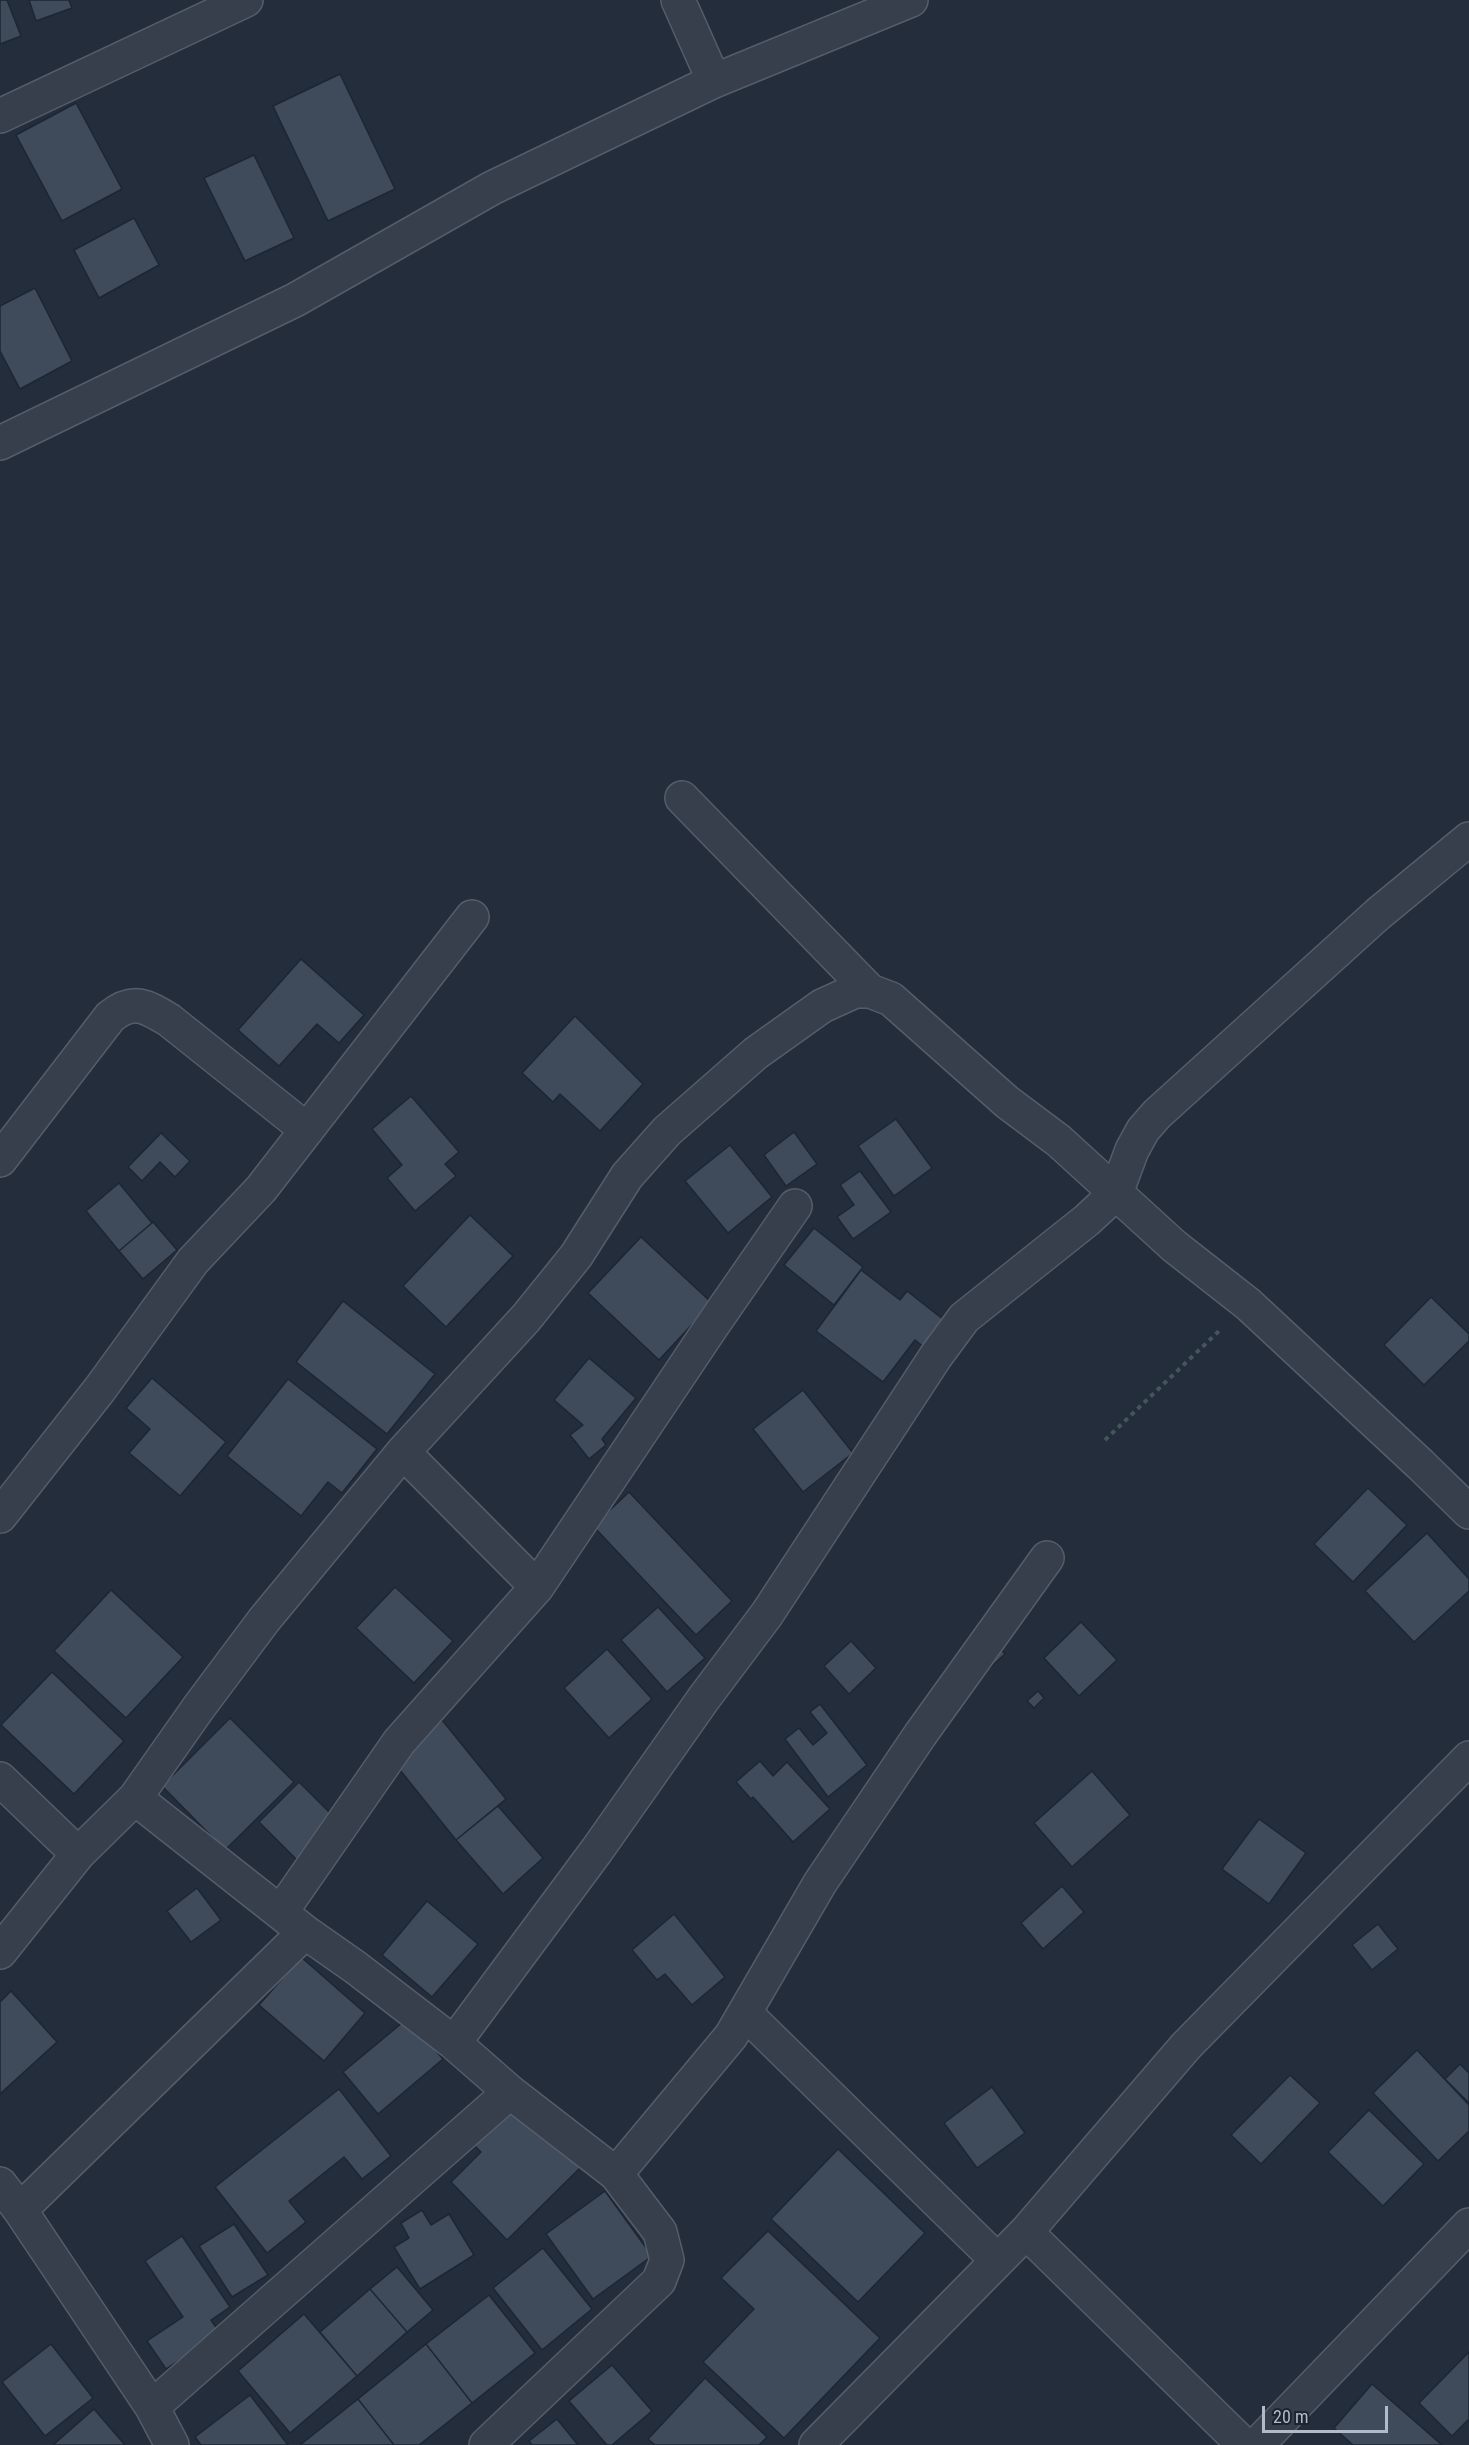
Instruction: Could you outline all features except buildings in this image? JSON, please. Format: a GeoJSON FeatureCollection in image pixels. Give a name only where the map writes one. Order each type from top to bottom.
{"type":"FeatureCollection","features":[{"type":"Feature","properties":{"kind":"street"},"geometry":{"type":"LineString","coordinates":[[0,116],[246,0]]}},
{"type":"Feature","properties":{"kind":"street"},"geometry":{"type":"LineString","coordinates":[[678,0],[714,81]]}},
{"type":"Feature","properties":{"kind":"street"},"geometry":{"type":"LineString","coordinates":[[3,435],[295,300],[492,188],[714,81],[910,0]]}},
{"type":"Feature","properties":{"kind":"street"},"geometry":{"type":"LineString","coordinates":[[682,798],[870,991]]}},
{"type":"Feature","properties":{"kind":"street"},"geometry":{"type":"LineString","coordinates":[[454,2043],[767,1614],[936,1356],[964,1318],[1087,1220],[1116,1193],[1132,1150],[1143,1131],[1157,1114],[1378,914],[1469,839]]}},
{"type":"Feature","properties":{"kind":"street"},"geometry":{"type":"LineString","coordinates":[[0,1516],[100,1389],[193,1261],[261,1189],[472,916]]}},
{"type":"Feature","properties":{"kind":"street"},"geometry":{"type":"LineString","coordinates":[[0,1952],[78,1854],[135,1798],[264,1620],[403,1452],[526,1318],[576,1256],[627,1176],[667,1131],[756,1053],[822,1006],[855,991],[870,991],[891,999],[999,1095],[1059,1141],[1174,1246],[1248,1304],[1469,1512]]}},
{"type":"Feature","properties":{"kind":"street"},"geometry":{"type":"LineString","coordinates":[[0,1160],[110,1017],[121,1008],[134,1004],[151,1009],[169,1020],[306,1130]]}},
{"type":"Feature","properties":{"kind":"street"},"geometry":{"type":"LineString","coordinates":[[21,2210],[293,1922],[399,1742],[537,1587],[795,1206]]}},
{"type":"Feature","properties":{"kind":"street"},"geometry":{"type":"LineString","coordinates":[[403,1452],[537,1587]]}},
{"type":"Feature","properties":{"kind":"street"},"geometry":{"type":"LineString","coordinates":[[616,2174],[731,2036],[826,1873],[920,1734],[1047,1558]]}},
{"type":"Feature","properties":{"kind":"street"},"geometry":{"type":"LineString","coordinates":[[816,2445],[1026,2232],[1186,2046],[1469,1758]]}},
{"type":"Feature","properties":{"kind":"street"},"geometry":{"type":"LineString","coordinates":[[0,1779],[78,1854]]}},
{"type":"Feature","properties":{"kind":"street"},"geometry":{"type":"LineString","coordinates":[[135,1798],[293,1922],[356,1967],[454,2043],[510,2092],[616,2174],[660,2232],[667,2259],[659,2280],[486,2445]]}},
{"type":"Feature","properties":{"kind":"street"},"geometry":{"type":"LineString","coordinates":[[745,2013],[998,2260]]}},
{"type":"Feature","properties":{"kind":"street"},"geometry":{"type":"LineString","coordinates":[[152,2407],[510,2092]]}},
{"type":"Feature","properties":{"kind":"street"},"geometry":{"type":"LineString","coordinates":[[0,2184],[21,2210],[152,2407],[172,2445]]}},
{"type":"Feature","properties":{"kind":"street"},"geometry":{"type":"LineString","coordinates":[[1257,2445],[1469,2225]]}},
{"type":"Feature","properties":{"kind":"street"},"geometry":{"type":"LineString","coordinates":[[1026,2232],[1244,2445]]}},
{"type":"Feature","properties":{"kind":"path"},"geometry":{"type":"LineString","coordinates":[[1105,1440],[1248,1304]]}}]}
